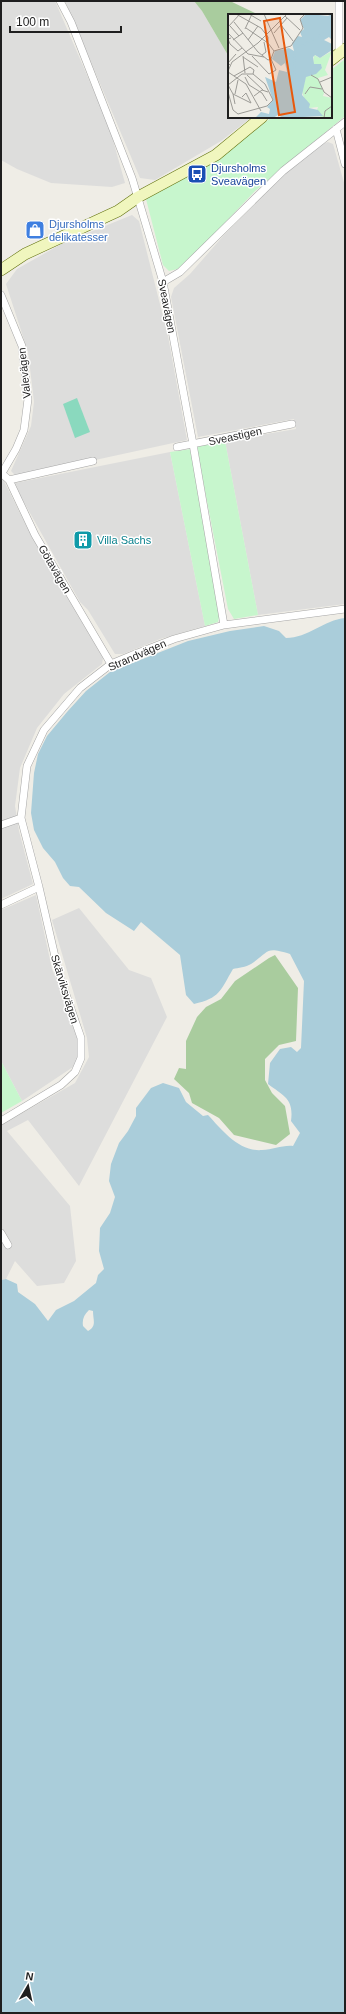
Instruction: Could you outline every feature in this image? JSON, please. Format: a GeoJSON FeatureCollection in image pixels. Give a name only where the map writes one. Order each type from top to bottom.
{"type":"FeatureCollection","features":[{"type":"Feature","properties":{"kind":"street","name":"Sveavägen"},"geometry":{"type":"LineString","coordinates":[[60,1],[71,22],[122,151],[138,196],[163,282],[194,444],[224,625]]}},
{"type":"Feature","properties":{"kind":"street"},"geometry":{"type":"LineString","coordinates":[[338,54],[339,1]]}},
{"type":"Feature","properties":{"kind":"street"},"geometry":{"type":"LineString","coordinates":[[1,270],[25,254],[118,211],[138,196],[216,155],[261,118]]}},
{"type":"Feature","properties":{"kind":"street"},"geometry":{"type":"LineString","coordinates":[[163,282],[180,272],[283,171],[345,122]]}},
{"type":"Feature","properties":{"kind":"street"},"geometry":{"type":"LineString","coordinates":[[336,129],[345,164]]}},
{"type":"Feature","properties":{"kind":"street","name":"Valevägen"},"geometry":{"type":"LineString","coordinates":[[1,295],[22,346],[28,399],[24,430],[16,449],[1,473]]}},
{"type":"Feature","properties":{"kind":"street","name":"Sveastigen"},"geometry":{"type":"LineString","coordinates":[[177,447],[292,424]]}},
{"type":"Feature","properties":{"kind":"street"},"geometry":{"type":"LineString","coordinates":[[9,480],[93,461]]}},
{"type":"Feature","properties":{"kind":"street","name":"Götavägen"},"geometry":{"type":"LineString","coordinates":[[1,473],[9,480],[35,536],[111,664]]}},
{"type":"Feature","properties":{"kind":"street","name":"Strandvägen"},"geometry":{"type":"LineString","coordinates":[[21,818],[27,766],[44,730],[80,688],[111,664],[174,639],[224,625],[345,609]]}},
{"type":"Feature","properties":{"kind":"street"},"geometry":{"type":"LineString","coordinates":[[1,825],[21,818]]}},
{"type":"Feature","properties":{"kind":"street","name":"Skärviksvägen"},"geometry":{"type":"LineString","coordinates":[[1,1121],[61,1085],[75,1072],[81,1058],[81,1038],[59,974],[40,887],[21,818]]}},
{"type":"Feature","properties":{"kind":"street"},"geometry":{"type":"LineString","coordinates":[[1,905],[40,887]]}},
{"type":"Feature","properties":{"kind":"street"},"geometry":{"type":"LineString","coordinates":[[1,1233],[8,1245]]}},
{"type":"Feature","properties":{"kind":"shaded area"},"geometry":{"type":"Polygon","coordinates":[[[1,1],[55,1],[109,126],[125,183],[112,187],[51,183],[17,169],[1,160],[1,1]]]}},
{"type":"Feature","properties":{"kind":"shaded area"},"geometry":{"type":"Polygon","coordinates":[[[65,1],[194,1],[202,11],[228,55],[228,118],[251,118],[221,141],[155,180],[140,178],[65,1]]]}},
{"type":"Feature","properties":{"kind":"shaded area"},"geometry":{"type":"Polygon","coordinates":[[[328,142],[333,144],[345,186],[345,604],[258,615],[225,441],[296,429],[294,419],[198,437],[171,297],[174,288],[190,274],[224,235],[286,173],[322,144],[328,142]]]}},
{"type":"Feature","properties":{"kind":"shaded area"},"geometry":{"type":"Polygon","coordinates":[[[132,215],[139,221],[168,336],[187,440],[17,477],[11,471],[31,426],[34,402],[28,352],[6,284],[17,269],[63,243],[132,215]]]}},
{"type":"Feature","properties":{"kind":"shaded area"},"geometry":{"type":"Polygon","coordinates":[[[170,452],[205,626],[160,639],[123,654],[115,654],[88,610],[80,602],[21,497],[15,483],[170,452]]]}},
{"type":"Feature","properties":{"kind":"shaded area"},"geometry":{"type":"Polygon","coordinates":[[[1,479],[3,479],[32,537],[103,658],[102,664],[64,694],[37,728],[20,768],[15,806],[19,831],[33,884],[1,899],[1,479]]]}},
{"type":"Feature","properties":{"kind":"shaded area"},"geometry":{"type":"Polygon","coordinates":[[[36,895],[52,969],[79,1038],[79,1059],[73,1067],[22,1101],[1,1061],[1,910],[36,895]]]}},
{"type":"Feature","properties":{"kind":"shaded area"},"geometry":{"type":"Polygon","coordinates":[[[79,908],[129,970],[151,978],[167,1017],[79,1186],[28,1120],[7,1131],[70,1206],[76,1261],[64,1283],[37,1286],[15,1261],[6,1279],[1,1280],[1,1125],[75,1083],[89,1057],[87,1038],[52,920],[79,908]]]}},
{"type":"Feature","properties":{"kind":"green space"},"geometry":{"type":"Polygon","coordinates":[[[194,1],[230,1],[257,14],[228,14],[228,55],[202,11],[194,1]]]}},
{"type":"Feature","properties":{"kind":"green space"},"geometry":{"type":"Polygon","coordinates":[[[345,59],[345,116],[255,191],[182,268],[169,271],[163,265],[146,199],[217,160],[271,118],[332,118],[332,69],[345,59]]]}},
{"type":"Feature","properties":{"kind":"green space"},"geometry":{"type":"Polygon","coordinates":[[[77,398],[90,432],[75,438],[63,404],[77,398]]]}},
{"type":"Feature","properties":{"kind":"green space"},"geometry":{"type":"Polygon","coordinates":[[[225,441],[258,615],[234,619],[228,609],[196,445],[225,441]]]}},
{"type":"Feature","properties":{"kind":"green space"},"geometry":{"type":"Polygon","coordinates":[[[191,449],[220,612],[218,622],[205,626],[170,452],[191,449]]]}},
{"type":"Feature","properties":{"kind":"green space"},"geometry":{"type":"Polygon","coordinates":[[[275,955],[298,988],[296,1041],[279,1045],[265,1059],[265,1080],[272,1093],[285,1106],[290,1134],[276,1145],[234,1135],[219,1118],[192,1103],[189,1093],[174,1079],[179,1068],[186,1069],[186,1041],[197,1017],[206,1007],[221,999],[235,981],[275,955]]]}},
{"type":"Feature","properties":{"kind":"green space"},"geometry":{"type":"Polygon","coordinates":[[[1,1061],[22,1101],[1,1113],[1,1061]]]}},
{"type":"Feature","properties":{"kind":"water"},"geometry":{"type":"Polygon","coordinates":[[[345,618],[345,2013],[1,2013],[1,1280],[6,1279],[17,1284],[18,1292],[35,1304],[48,1321],[56,1310],[74,1301],[96,1283],[98,1275],[104,1269],[99,1251],[100,1228],[110,1213],[115,1197],[109,1181],[111,1164],[119,1143],[128,1131],[136,1116],[136,1108],[151,1088],[163,1083],[179,1088],[186,1102],[203,1116],[208,1115],[238,1144],[254,1150],[293,1146],[300,1133],[291,1121],[291,1108],[287,1099],[268,1084],[270,1063],[280,1049],[291,1047],[297,1052],[301,1048],[304,981],[290,954],[271,950],[249,965],[233,969],[222,988],[214,996],[203,1002],[194,1004],[186,995],[180,955],[141,922],[134,931],[106,913],[79,887],[70,886],[63,878],[55,862],[43,848],[34,830],[31,813],[34,773],[38,754],[47,736],[67,712],[86,691],[110,672],[188,641],[230,631],[264,626],[279,631],[286,638],[302,635],[337,619],[345,618]],[[89,1310],[83,1319],[83,1326],[88,1331],[94,1325],[93,1311],[89,1310]]]}},
{"type":"Feature","properties":{"kind":"place","name":"Djursholms Sveavägen"},"geometry":{"type":"Point","coordinates":[197,174]}},
{"type":"Feature","properties":{"kind":"place","name":"Djursholms delikatesser"},"geometry":{"type":"Point","coordinates":[35,230]}},
{"type":"Feature","properties":{"kind":"place","name":"Villa Sachs"},"geometry":{"type":"Point","coordinates":[83,540]}}]}
